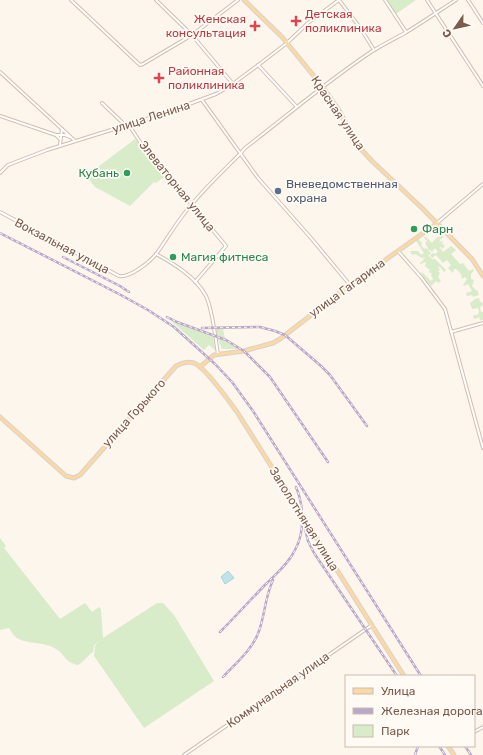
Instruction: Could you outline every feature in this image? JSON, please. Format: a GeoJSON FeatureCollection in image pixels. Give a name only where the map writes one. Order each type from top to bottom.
{"type":"FeatureCollection","features":[{"type":"Feature","properties":{"kind":"main road","name":"Красная улица"},"geometry":{"type":"LineString","coordinates":[[244,0],[287,43],[322,86],[340,112],[357,145],[472,259],[483,276]]}},
{"type":"Feature","properties":{"kind":"main road","name":"улица Гагарина"},"geometry":{"type":"LineString","coordinates":[[200,367],[210,358],[218,354],[244,351],[273,343],[350,285],[436,224]]}},
{"type":"Feature","properties":{"kind":"main road","name":"улица Горького"},"geometry":{"type":"LineString","coordinates":[[0,417],[66,476],[74,478],[80,475],[176,366],[188,362],[200,367]]}},
{"type":"Feature","properties":{"kind":"main road","name":"Заполотняная улица"},"geometry":{"type":"LineString","coordinates":[[200,367],[223,393],[237,412],[403,675]]}},
{"type":"Feature","properties":{"kind":"street"},"geometry":{"type":"LineString","coordinates":[[71,0],[140,65],[192,35],[238,0]]}},
{"type":"Feature","properties":{"kind":"street"},"geometry":{"type":"LineString","coordinates":[[156,0],[192,35],[233,84]]}},
{"type":"Feature","properties":{"kind":"street"},"geometry":{"type":"LineString","coordinates":[[339,0],[361,28],[374,50]]}},
{"type":"Feature","properties":{"kind":"street","name":"улица Ленина"},"geometry":{"type":"LineString","coordinates":[[60,145],[129,125],[216,94],[233,84],[287,43],[308,24],[339,0]]}},
{"type":"Feature","properties":{"kind":"street"},"geometry":{"type":"LineString","coordinates":[[385,0],[406,32]]}},
{"type":"Feature","properties":{"kind":"street"},"geometry":{"type":"LineString","coordinates":[[427,0],[483,86]]}},
{"type":"Feature","properties":{"kind":"street"},"geometry":{"type":"LineString","coordinates":[[218,354],[206,296],[195,282],[156,254],[172,230],[191,204],[245,148],[322,86],[374,50],[406,32],[456,0]]}},
{"type":"Feature","properties":{"kind":"street"},"geometry":{"type":"LineString","coordinates":[[468,0],[483,23]]}},
{"type":"Feature","properties":{"kind":"street"},"geometry":{"type":"LineString","coordinates":[[258,65],[297,107]]}},
{"type":"Feature","properties":{"kind":"street"},"geometry":{"type":"LineString","coordinates":[[0,72],[71,138]]}},
{"type":"Feature","properties":{"kind":"street"},"geometry":{"type":"LineString","coordinates":[[202,100],[258,178],[350,285]]}},
{"type":"Feature","properties":{"kind":"street"},"geometry":{"type":"LineString","coordinates":[[102,103],[125,125]]}},
{"type":"Feature","properties":{"kind":"street"},"geometry":{"type":"LineString","coordinates":[[0,116],[56,135],[65,135],[75,141]]}},
{"type":"Feature","properties":{"kind":"street","name":"Элеваторная улица"},"geometry":{"type":"LineString","coordinates":[[129,125],[140,142],[226,246],[195,282]]}},
{"type":"Feature","properties":{"kind":"street"},"geometry":{"type":"LineString","coordinates":[[0,171],[14,162],[60,145],[62,128]]}},
{"type":"Feature","properties":{"kind":"street"},"geometry":{"type":"LineString","coordinates":[[56,135],[60,139]]}},
{"type":"Feature","properties":{"kind":"street","name":"улица Гагарина"},"geometry":{"type":"LineString","coordinates":[[436,224],[483,184]]}},
{"type":"Feature","properties":{"kind":"street","name":"Вокзальная улица"},"geometry":{"type":"LineString","coordinates":[[0,212],[119,276],[124,277],[133,274],[156,254]]}},
{"type":"Feature","properties":{"kind":"street"},"geometry":{"type":"LineString","coordinates":[[398,251],[441,302],[445,309],[483,448]]}},
{"type":"Feature","properties":{"kind":"street"},"geometry":{"type":"LineString","coordinates":[[451,332],[483,324]]}},
{"type":"Feature","properties":{"kind":"street","name":"Коммунальная улица"},"geometry":{"type":"LineString","coordinates":[[184,755],[372,625]]}},
{"type":"Feature","properties":{"kind":"green space"},"geometry":{"type":"Polygon","coordinates":[[[387,0],[416,0],[396,14],[387,0]]]}},
{"type":"Feature","properties":{"kind":"green space","name":"Кубань"},"geometry":{"type":"Polygon","coordinates":[[[135,139],[165,176],[156,183],[154,182],[130,206],[95,187],[86,176],[135,139]]]}},
{"type":"Feature","properties":{"kind":"green space"},"geometry":{"type":"Polygon","coordinates":[[[441,235],[444,237],[439,240],[442,242],[445,240],[441,244],[445,246],[442,249],[442,246],[438,249],[440,248],[443,252],[451,246],[456,250],[451,254],[460,264],[463,263],[469,271],[474,270],[471,274],[471,279],[474,280],[472,286],[475,290],[477,290],[479,295],[473,297],[472,295],[467,296],[466,293],[472,291],[468,284],[463,285],[467,279],[465,277],[462,279],[461,274],[456,269],[454,269],[453,273],[448,268],[451,265],[447,260],[443,263],[436,255],[432,258],[430,255],[438,252],[435,248],[432,252],[428,250],[425,243],[427,241],[424,238],[425,236],[432,243],[441,235]]]}},
{"type":"Feature","properties":{"kind":"green space"},"geometry":{"type":"Polygon","coordinates":[[[418,239],[422,243],[421,245],[424,249],[427,248],[431,253],[427,257],[429,256],[432,259],[435,259],[446,270],[444,272],[440,267],[438,267],[440,270],[438,271],[440,273],[438,277],[441,281],[438,283],[436,281],[431,286],[422,274],[420,274],[422,272],[431,281],[433,279],[431,275],[432,273],[429,271],[430,269],[425,266],[426,263],[420,263],[425,257],[422,258],[415,254],[412,255],[410,251],[418,251],[421,255],[424,253],[416,241],[418,239]]]}},
{"type":"Feature","properties":{"kind":"green space"},"geometry":{"type":"Polygon","coordinates":[[[479,298],[483,305],[480,307],[481,312],[483,312],[483,320],[480,320],[479,317],[475,319],[473,317],[479,313],[479,310],[477,308],[472,309],[470,303],[479,298]]]}},
{"type":"Feature","properties":{"kind":"green space"},"geometry":{"type":"Polygon","coordinates":[[[170,320],[213,337],[215,350],[209,345],[204,350],[170,320]]]}},
{"type":"Feature","properties":{"kind":"green space"},"geometry":{"type":"Polygon","coordinates":[[[215,329],[223,329],[225,339],[217,335],[215,329]]]}},
{"type":"Feature","properties":{"kind":"green space"},"geometry":{"type":"Polygon","coordinates":[[[217,337],[240,349],[222,349],[217,337]]]}},
{"type":"Feature","properties":{"kind":"green space"},"geometry":{"type":"Polygon","coordinates":[[[0,538],[6,546],[4,548],[60,619],[85,603],[92,612],[99,607],[101,609],[103,638],[157,603],[163,603],[174,615],[214,681],[144,728],[94,656],[95,646],[99,640],[94,646],[93,652],[78,665],[70,662],[59,651],[52,647],[21,640],[16,637],[9,628],[0,630],[0,538]]]}},
{"type":"Feature","properties":{"kind":"water"},"geometry":{"type":"Polygon","coordinates":[[[228,571],[234,578],[225,584],[221,577],[228,571]]]}},
{"type":"Feature","properties":{"kind":"railway"},"geometry":{"type":"LineString","coordinates":[[0,233],[148,310],[174,327],[215,364],[232,382],[253,411],[420,675]]}},
{"type":"Feature","properties":{"kind":"railway"},"geometry":{"type":"LineString","coordinates":[[63,257],[129,292]]}},
{"type":"Feature","properties":{"kind":"railway"},"geometry":{"type":"LineString","coordinates":[[167,317],[226,340],[244,351],[270,377],[328,462]]}},
{"type":"Feature","properties":{"kind":"railway"},"geometry":{"type":"LineString","coordinates":[[202,328],[260,327],[285,335],[330,375],[367,426]]}},
{"type":"Feature","properties":{"kind":"railway"},"geometry":{"type":"LineString","coordinates":[[220,632],[282,568],[290,559],[295,550],[302,527],[301,502],[296,487]]}},
{"type":"Feature","properties":{"kind":"railway"},"geometry":{"type":"LineString","coordinates":[[304,525],[308,541],[314,553],[396,675]]}},
{"type":"Feature","properties":{"kind":"railway"},"geometry":{"type":"LineString","coordinates":[[223,677],[253,644],[261,625],[268,593],[273,580]]}},
{"type":"Feature","properties":{"kind":"railway"},"geometry":{"type":"LineString","coordinates":[[415,755],[418,747]]}},
{"type":"Feature","properties":{"kind":"railway"},"geometry":{"type":"LineString","coordinates":[[440,747],[445,755]]}},
{"type":"Feature","properties":{"kind":"railway"},"geometry":{"type":"LineString","coordinates":[[466,747],[471,755]]}},
{"type":"Feature","properties":{"kind":"place","name":"Детская поликлиника"},"geometry":{"type":"Point","coordinates":[296,21]}},
{"type":"Feature","properties":{"kind":"place","name":"Женская консультация"},"geometry":{"type":"Point","coordinates":[255,26]}},
{"type":"Feature","properties":{"kind":"place","name":"Районная поликлиника"},"geometry":{"type":"Point","coordinates":[159,78]}},
{"type":"Feature","properties":{"kind":"place","name":"Кубань"},"geometry":{"type":"Point","coordinates":[127,173]}},
{"type":"Feature","properties":{"kind":"place","name":"Вневедомственная охрана"},"geometry":{"type":"Point","coordinates":[278,191]}},
{"type":"Feature","properties":{"kind":"place","name":"Фарн"},"geometry":{"type":"Point","coordinates":[414,229]}},
{"type":"Feature","properties":{"kind":"place","name":"Магия фитнеса"},"geometry":{"type":"Point","coordinates":[173,257]}}]}
